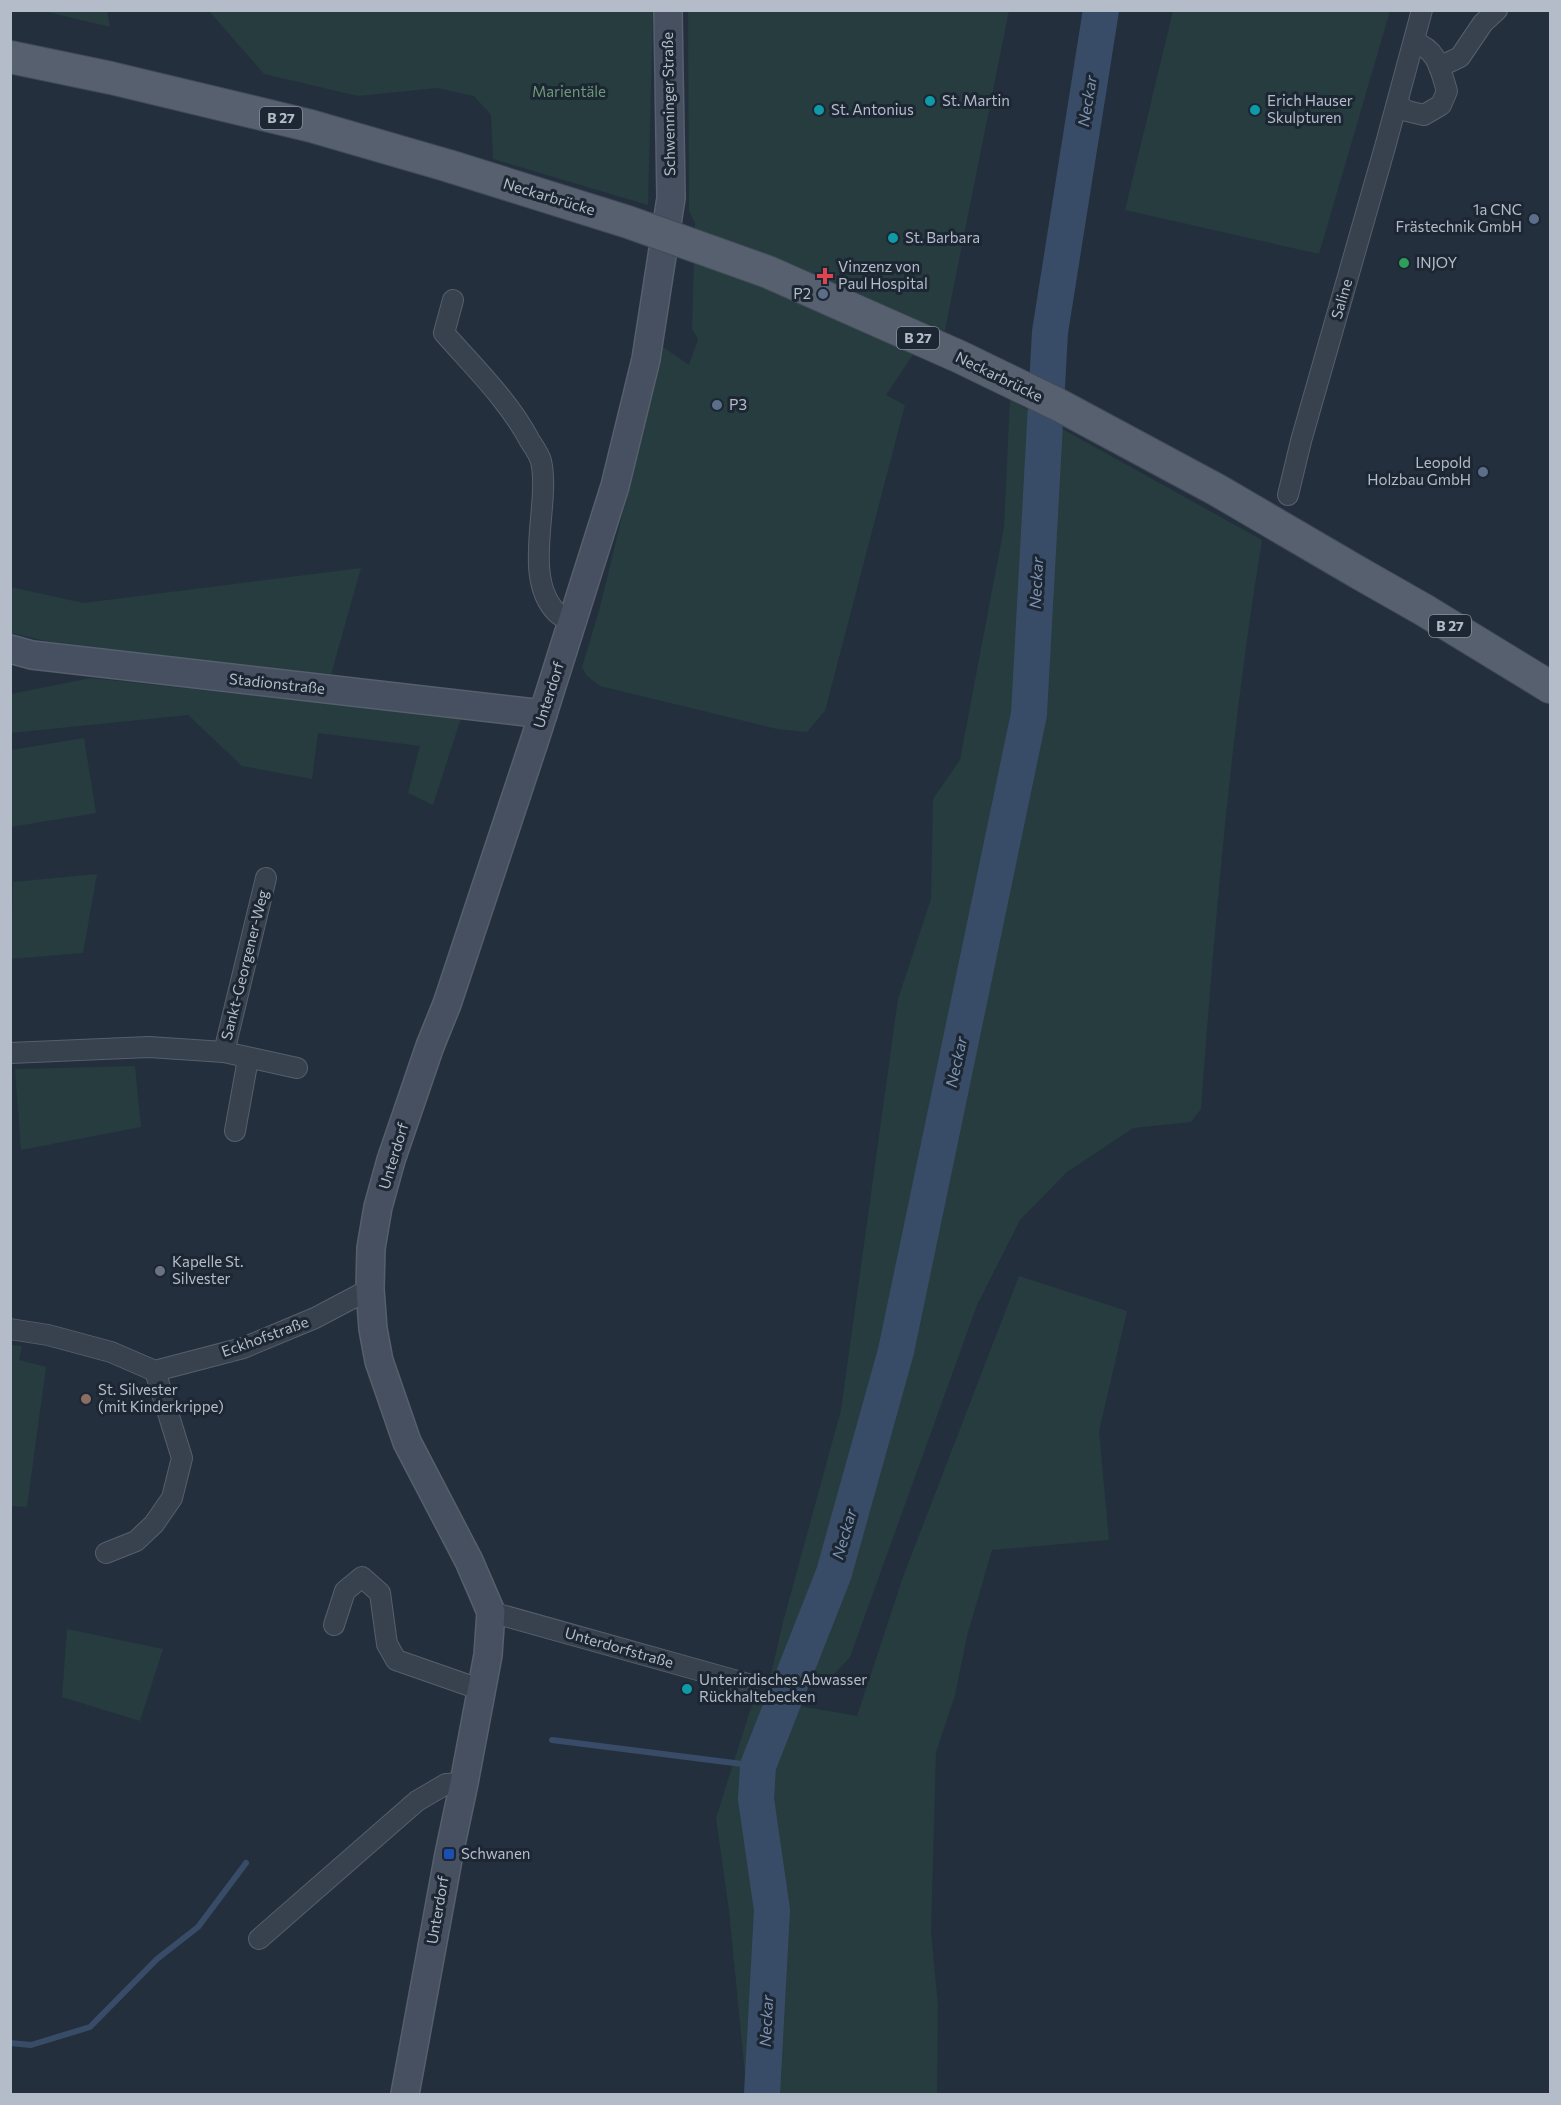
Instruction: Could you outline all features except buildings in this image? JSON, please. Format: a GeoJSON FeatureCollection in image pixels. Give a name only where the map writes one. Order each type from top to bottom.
{"type":"FeatureCollection","features":[{"type":"Feature","properties":{"kind":"main road","name":"Neckarbrücke"},"geometry":{"type":"LineString","coordinates":[[10,57],[122,80],[311,126],[628,222],[768,272],[950,352],[1057,404],[1197,479],[1551,687]]}},
{"type":"Feature","properties":{"kind":"street","name":"Schwenninger Straße"},"geometry":{"type":"LineString","coordinates":[[668,10],[671,198]]}},
{"type":"Feature","properties":{"kind":"street","name":"Saline"},"geometry":{"type":"LineString","coordinates":[[1288,495],[1300,441],[1422,10]]}},
{"type":"Feature","properties":{"kind":"street"},"geometry":{"type":"LineString","coordinates":[[1439,67],[1460,57],[1483,23],[1497,10]]}},
{"type":"Feature","properties":{"kind":"street"},"geometry":{"type":"LineString","coordinates":[[1397,104],[1407,111],[1424,115],[1441,105],[1447,91],[1436,58],[1427,47],[1414,42]]}},
{"type":"Feature","properties":{"kind":"street","name":"Unterdorf"},"geometry":{"type":"LineString","coordinates":[[405,2094],[448,1854],[482,1690],[488,1654],[491,1612],[469,1561],[407,1442],[379,1361],[373,1329],[370,1289],[371,1248],[378,1207],[391,1160],[450,993],[543,714],[615,486],[646,359],[671,198]]}},
{"type":"Feature","properties":{"kind":"street"},"geometry":{"type":"LineString","coordinates":[[453,300],[444,333],[521,423],[541,459],[543,481],[538,555],[543,587],[548,601],[558,614],[573,622]]}},
{"type":"Feature","properties":{"kind":"street","name":"Stadionstraße"},"geometry":{"type":"LineString","coordinates":[[10,649],[32,655],[543,714]]}},
{"type":"Feature","properties":{"kind":"street","name":"Sankt-Georgener-Weg"},"geometry":{"type":"LineString","coordinates":[[224,1052],[266,878]]}},
{"type":"Feature","properties":{"kind":"street","name":"Sankt-Georgener-Weg"},"geometry":{"type":"LineString","coordinates":[[10,1053],[149,1047],[224,1052],[297,1068]]}},
{"type":"Feature","properties":{"kind":"street","name":"Sankt-Georgener-Weg"},"geometry":{"type":"LineString","coordinates":[[235,1131],[248,1059]]}},
{"type":"Feature","properties":{"kind":"street","name":"Eckhofstraße"},"geometry":{"type":"LineString","coordinates":[[155,1371],[243,1348],[315,1318],[370,1289]]}},
{"type":"Feature","properties":{"kind":"street"},"geometry":{"type":"LineString","coordinates":[[10,1329],[48,1335],[111,1352],[155,1371],[182,1458],[172,1498],[154,1524],[136,1541],[106,1553]]}},
{"type":"Feature","properties":{"kind":"street"},"geometry":{"type":"LineString","coordinates":[[334,1624],[345,1591],[362,1577],[380,1593],[387,1644],[396,1660],[482,1690]]}},
{"type":"Feature","properties":{"kind":"street","name":"Unterdorfstraße"},"geometry":{"type":"LineString","coordinates":[[491,1612],[748,1684]]}},
{"type":"Feature","properties":{"kind":"street"},"geometry":{"type":"LineString","coordinates":[[259,1939],[417,1801],[446,1784],[464,1783]]}},
{"type":"Feature","properties":{"kind":"green space"},"geometry":{"type":"Polygon","coordinates":[[[44,11],[107,11],[110,27],[44,11]]]}},
{"type":"Feature","properties":{"kind":"green space","name":"Marientäle"},"geometry":{"type":"Polygon","coordinates":[[[209,11],[653,11],[648,205],[493,159],[491,115],[474,96],[437,88],[358,96],[264,74],[209,11]]]}},
{"type":"Feature","properties":{"kind":"green space","name":"Vinzenz von Paul Hospital"},"geometry":{"type":"Polygon","coordinates":[[[688,11],[1009,11],[945,330],[914,353],[886,395],[905,405],[825,711],[807,732],[777,729],[600,686],[587,676],[582,667],[599,611],[663,347],[689,365],[698,339],[692,329],[695,223],[689,211],[688,11]]]}},
{"type":"Feature","properties":{"kind":"green space","name":"Erich Hauser Skulpturen"},"geometry":{"type":"Polygon","coordinates":[[[1173,11],[1390,11],[1319,254],[1125,210],[1173,11]]]}},
{"type":"Feature","properties":{"kind":"green space"},"geometry":{"type":"Polygon","coordinates":[[[1010,400],[1262,540],[1241,682],[1225,824],[1201,1109],[1191,1122],[1133,1128],[1067,1172],[1020,1220],[977,1305],[850,1657],[822,1687],[771,1674],[841,1410],[898,999],[931,899],[933,799],[960,760],[1004,527],[1010,400]]]}},
{"type":"Feature","properties":{"kind":"green space"},"geometry":{"type":"Polygon","coordinates":[[[361,568],[330,678],[46,641],[11,633],[11,587],[83,603],[361,568]]]}},
{"type":"Feature","properties":{"kind":"green space"},"geometry":{"type":"Polygon","coordinates":[[[91,678],[461,718],[433,805],[408,793],[420,746],[318,733],[312,779],[242,766],[188,715],[11,733],[11,694],[91,678]]]}},
{"type":"Feature","properties":{"kind":"green space"},"geometry":{"type":"Polygon","coordinates":[[[84,738],[96,813],[11,827],[11,750],[84,738]]]}},
{"type":"Feature","properties":{"kind":"green space"},"geometry":{"type":"Polygon","coordinates":[[[97,874],[83,953],[11,959],[13,882],[97,874]]]}},
{"type":"Feature","properties":{"kind":"green space"},"geometry":{"type":"Polygon","coordinates":[[[135,1066],[141,1127],[21,1150],[15,1069],[135,1066]]]}},
{"type":"Feature","properties":{"kind":"green space"},"geometry":{"type":"Polygon","coordinates":[[[1019,1276],[1127,1311],[1099,1431],[1109,1540],[992,1550],[967,1636],[955,1695],[936,1752],[931,1932],[938,2006],[937,2094],[747,2094],[729,1911],[716,1818],[754,1698],[857,1716],[903,1577],[1019,1276]]]}},
{"type":"Feature","properties":{"kind":"green space"},"geometry":{"type":"Polygon","coordinates":[[[11,1345],[22,1346],[19,1360],[46,1367],[27,1507],[11,1506],[11,1345]]]}},
{"type":"Feature","properties":{"kind":"green space"},"geometry":{"type":"Polygon","coordinates":[[[67,1629],[163,1649],[140,1721],[62,1697],[67,1629]]]}},
{"type":"Feature","properties":{"kind":"waterway","name":"Neckar"},"geometry":{"type":"LineString","coordinates":[[762,2094],[772,1910],[756,1799],[758,1766],[834,1573],[896,1351],[1029,714],[1050,332],[1101,10]]}},
{"type":"Feature","properties":{"kind":"waterway"},"geometry":{"type":"LineString","coordinates":[[552,1740],[758,1766]]}},
{"type":"Feature","properties":{"kind":"waterway"},"geometry":{"type":"LineString","coordinates":[[10,2043],[31,2045],[90,2027],[157,1959],[198,1927],[246,1863]]}},
{"type":"Feature","properties":{"kind":"place","name":"St. Martin"},"geometry":{"type":"Point","coordinates":[930,101]}},
{"type":"Feature","properties":{"kind":"place","name":"St. Antonius"},"geometry":{"type":"Point","coordinates":[819,110]}},
{"type":"Feature","properties":{"kind":"place","name":"Erich Hauser Skulpturen"},"geometry":{"type":"Point","coordinates":[1255,110]}},
{"type":"Feature","properties":{"kind":"place","name":"1a CNC Frästechnik GmbH"},"geometry":{"type":"Point","coordinates":[1534,219]}},
{"type":"Feature","properties":{"kind":"place","name":"St. Barbara"},"geometry":{"type":"Point","coordinates":[893,238]}},
{"type":"Feature","properties":{"kind":"place","name":"INJOY"},"geometry":{"type":"Point","coordinates":[1404,263]}},
{"type":"Feature","properties":{"kind":"place","name":"Vinzenz von Paul Hospital"},"geometry":{"type":"Point","coordinates":[825,276]}},
{"type":"Feature","properties":{"kind":"place","name":"P2"},"geometry":{"type":"Point","coordinates":[823,294]}},
{"type":"Feature","properties":{"kind":"place","name":"P3"},"geometry":{"type":"Point","coordinates":[717,405]}},
{"type":"Feature","properties":{"kind":"place","name":"Leopold Holzbau GmbH"},"geometry":{"type":"Point","coordinates":[1483,472]}},
{"type":"Feature","properties":{"kind":"place","name":"Kapelle St. Silvester"},"geometry":{"type":"Point","coordinates":[160,1271]}},
{"type":"Feature","properties":{"kind":"place","name":"St. Silvester (mit Kinderkrippe)"},"geometry":{"type":"Point","coordinates":[86,1399]}},
{"type":"Feature","properties":{"kind":"place","name":"Unterirdisches Abwasser Rückhaltebecken"},"geometry":{"type":"Point","coordinates":[687,1689]}},
{"type":"Feature","properties":{"kind":"place","name":"Schwanen"},"geometry":{"type":"Point","coordinates":[449,1854]}}]}
